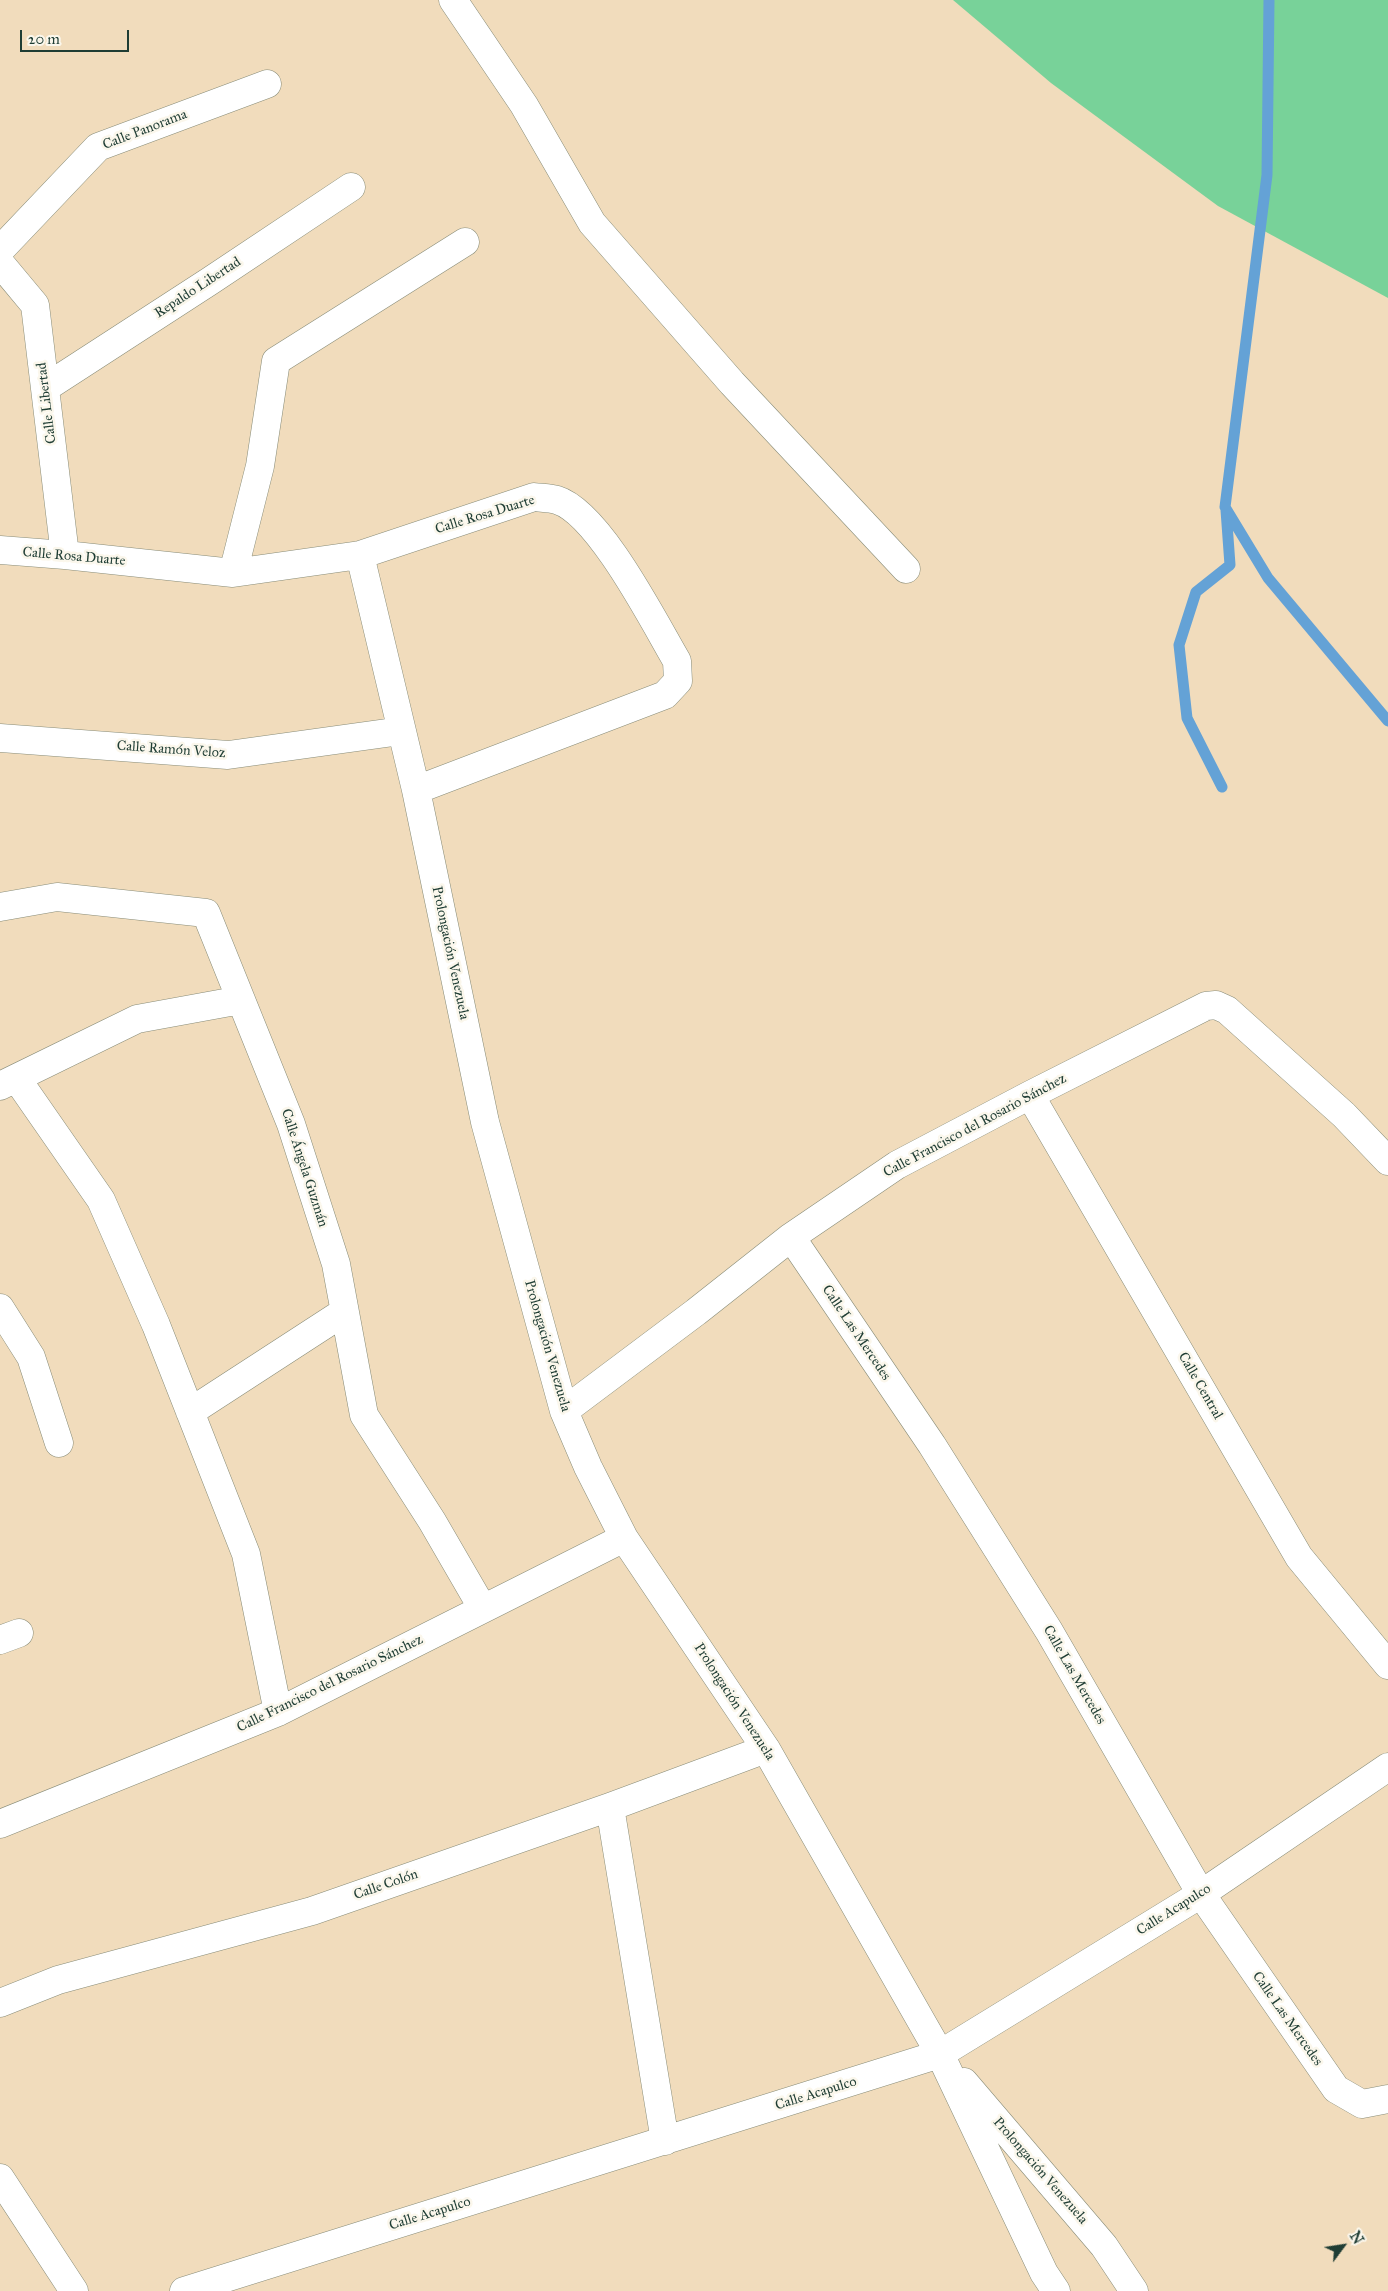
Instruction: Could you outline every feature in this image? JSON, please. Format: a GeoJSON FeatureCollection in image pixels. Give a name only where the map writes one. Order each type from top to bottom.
{"type":"FeatureCollection","features":[{"type":"Feature","properties":{"kind":"street"},"geometry":{"type":"LineString","coordinates":[[453,0],[524,105],[592,223],[732,383],[906,569]]}},
{"type":"Feature","properties":{"kind":"street","name":"Calle Panorama"},"geometry":{"type":"LineString","coordinates":[[0,250],[98,147],[268,84]]}},
{"type":"Feature","properties":{"kind":"street","name":"Repaldo Libertad"},"geometry":{"type":"LineString","coordinates":[[45,388],[351,187]]}},
{"type":"Feature","properties":{"kind":"street"},"geometry":{"type":"LineString","coordinates":[[233,573],[260,466],[276,361],[465,242]]}},
{"type":"Feature","properties":{"kind":"street","name":"Calle Libertad"},"geometry":{"type":"LineString","coordinates":[[0,262],[35,305],[65,555]]}},
{"type":"Feature","properties":{"kind":"street","name":"Calle Rosa Duarte"},"geometry":{"type":"LineString","coordinates":[[0,550],[233,573],[360,554],[534,497],[558,500],[581,515],[615,555],[677,661],[678,681],[666,695],[416,790]]}},
{"type":"Feature","properties":{"kind":"street","name":"Prolongación Venezuela"},"geometry":{"type":"LineString","coordinates":[[360,554],[416,790],[485,1122],[564,1411],[588,1467],[624,1538],[766,1749],[940,2054],[1044,2273],[1056,2291]]}},
{"type":"Feature","properties":{"kind":"street","name":"Calle Ramón Veloz"},"geometry":{"type":"LineString","coordinates":[[0,738],[228,755],[401,731]]}},
{"type":"Feature","properties":{"kind":"street","name":"Calle Ángela Guzmán"},"geometry":{"type":"LineString","coordinates":[[0,907],[57,897],[206,913],[291,1124],[336,1264],[364,1415],[432,1521],[483,1609]]}},
{"type":"Feature","properties":{"kind":"street"},"geometry":{"type":"LineString","coordinates":[[241,1000],[137,1019],[8,1083],[101,1200],[156,1326],[246,1554],[278,1712]]}},
{"type":"Feature","properties":{"kind":"street","name":"Calle Francisco del Rosario Sánchez"},"geometry":{"type":"LineString","coordinates":[[564,1411],[791,1236],[898,1165],[1030,1094],[1206,1006],[1216,1005],[1227,1010],[1344,1115],[1388,1161]]}},
{"type":"Feature","properties":{"kind":"street","name":"Calle Central"},"geometry":{"type":"LineString","coordinates":[[1030,1094],[1299,1557],[1388,1665]]}},
{"type":"Feature","properties":{"kind":"street","name":"Calle Las Mercedes"},"geometry":{"type":"LineString","coordinates":[[791,1236],[932,1445],[1049,1631],[1201,1894],[1336,2089],[1375,2102]]}},
{"type":"Feature","properties":{"kind":"street"},"geometry":{"type":"LineString","coordinates":[[0,1308],[31,1357],[59,1443]]}},
{"type":"Feature","properties":{"kind":"street"},"geometry":{"type":"LineString","coordinates":[[190,1412],[344,1312]]}},
{"type":"Feature","properties":{"kind":"street","name":"Calle Francisco del Rosario Sánchez"},"geometry":{"type":"LineString","coordinates":[[0,1824],[278,1712],[624,1538]]}},
{"type":"Feature","properties":{"kind":"street","name":"Calle Colón"},"geometry":{"type":"LineString","coordinates":[[0,2003],[58,1980],[312,1911],[610,1807],[766,1749]]}},
{"type":"Feature","properties":{"kind":"street","name":"Calle Acapulco"},"geometry":{"type":"LineString","coordinates":[[184,2291],[940,2054],[1201,1894],[1388,1766]]}},
{"type":"Feature","properties":{"kind":"street"},"geometry":{"type":"LineString","coordinates":[[610,1807],[665,2141]]}},
{"type":"Feature","properties":{"kind":"street","name":"Prolongación Venezuela"},"geometry":{"type":"LineString","coordinates":[[940,2054],[1104,2246],[1134,2291]]}},
{"type":"Feature","properties":{"kind":"street"},"geometry":{"type":"LineString","coordinates":[[0,2178],[74,2291]]}},
{"type":"Feature","properties":{"kind":"green space"},"geometry":{"type":"Polygon","coordinates":[[[953,0],[1388,0],[1388,298],[1218,206],[1051,83],[953,0]]]}},
{"type":"Feature","properties":{"kind":"waterway"},"geometry":{"type":"LineString","coordinates":[[1269,0],[1267,175],[1225,507],[1268,578],[1388,721]]}},
{"type":"Feature","properties":{"kind":"waterway"},"geometry":{"type":"LineString","coordinates":[[1222,787],[1187,718],[1179,645],[1196,592],[1230,565],[1226,510]]}}]}
